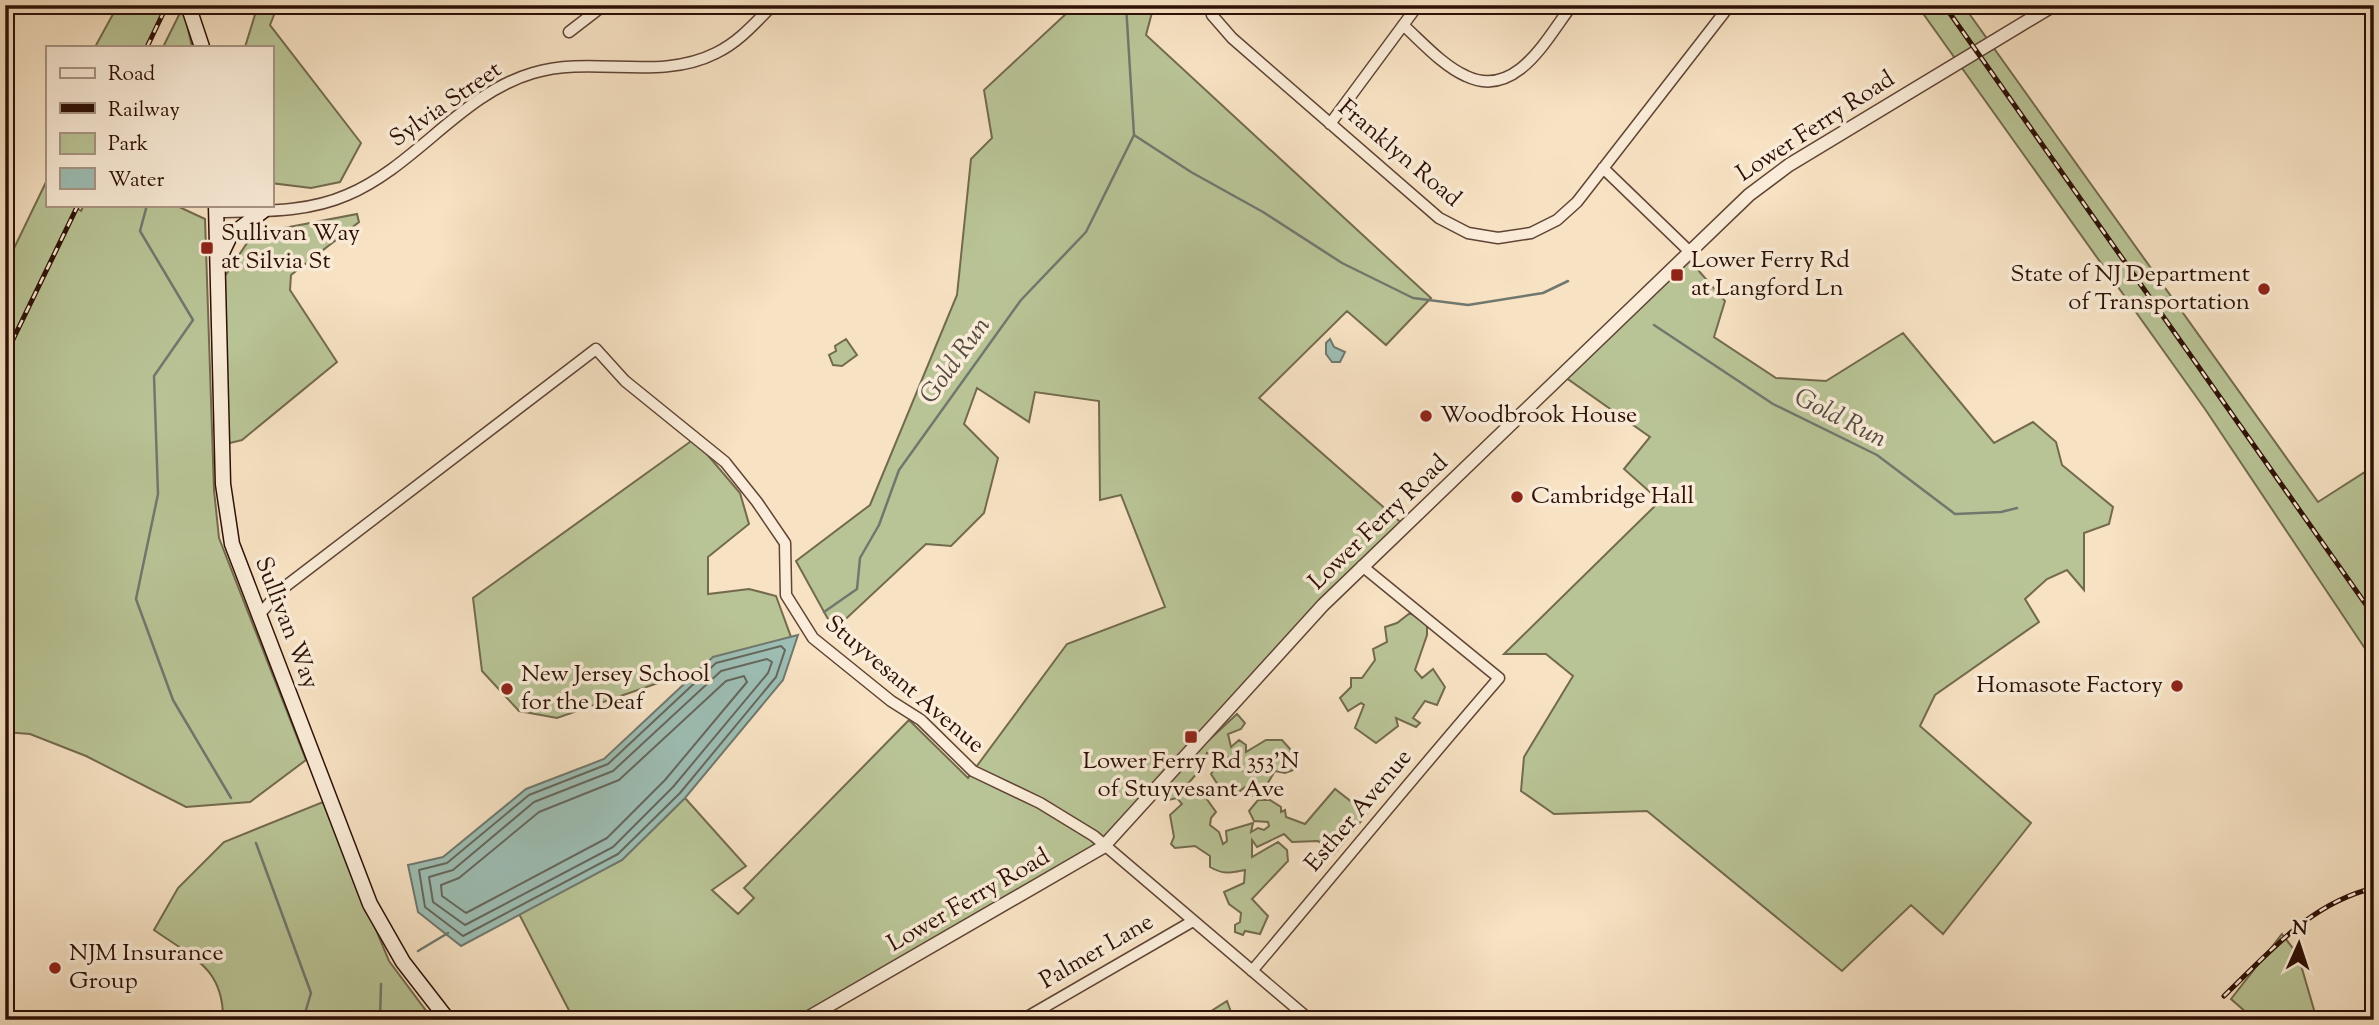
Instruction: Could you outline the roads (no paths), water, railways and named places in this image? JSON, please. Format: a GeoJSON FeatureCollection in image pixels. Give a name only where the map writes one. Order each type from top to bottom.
{"type":"FeatureCollection","features":[{"type":"Feature","properties":{"kind":"main road"},"geometry":{"type":"LineString","coordinates":[[188,5],[202,46]]}},
{"type":"Feature","properties":{"kind":"main road","name":"Sullivan Way"},"geometry":{"type":"LineString","coordinates":[[216,208],[225,504],[238,563],[370,905],[408,969],[448,1020]]}},
{"type":"Feature","properties":{"kind":"main road"},"geometry":{"type":"LineString","coordinates":[[218,262],[234,232],[258,208]]}},
{"type":"Feature","properties":{"kind":"street"},"geometry":{"type":"LineString","coordinates":[[569,32],[604,5]]}},
{"type":"Feature","properties":{"kind":"street","name":"Sylvia Street"},"geometry":{"type":"LineString","coordinates":[[216,208],[308,207],[365,187],[481,100],[517,78],[572,66],[687,64],[730,45],[772,5]]}},
{"type":"Feature","properties":{"kind":"street","name":"Franklyn Road"},"geometry":{"type":"LineString","coordinates":[[1210,5],[1217,22],[1439,218],[1453,227],[1484,236],[1515,236],[1546,226],[1570,210],[1730,5]]}},
{"type":"Feature","properties":{"kind":"street"},"geometry":{"type":"LineString","coordinates":[[1330,124],[1418,5]]}},
{"type":"Feature","properties":{"kind":"street"},"geometry":{"type":"LineString","coordinates":[[1403,25],[1467,77],[1497,81],[1508,78],[1526,65],[1572,5]]}},
{"type":"Feature","properties":{"kind":"street","name":"Lower Ferry Road"},"geometry":{"type":"LineString","coordinates":[[804,1020],[1103,846],[1289,641],[1362,566],[1749,195],[1778,172],[2054,5]]}},
{"type":"Feature","properties":{"kind":"street"},"geometry":{"type":"LineString","coordinates":[[1603,168],[1690,252]]}},
{"type":"Feature","properties":{"kind":"street","name":"Stuyvesant Avenue"},"geometry":{"type":"LineString","coordinates":[[258,616],[282,589],[596,349],[625,381],[725,462],[757,502],[785,542],[786,595],[797,617],[813,638],[891,701],[921,720],[973,771],[1040,803],[1094,836],[1310,1020]]}},
{"type":"Feature","properties":{"kind":"street","name":"Esther Avenue"},"geometry":{"type":"LineString","coordinates":[[1252,971],[1339,868],[1363,835],[1499,678],[1362,566]]}},
{"type":"Feature","properties":{"kind":"street","name":"Palmer Lane"},"geometry":{"type":"LineString","coordinates":[[1022,1020],[1193,921]]}},
{"type":"Feature","properties":{"kind":"water"},"geometry":{"type":"Polygon","coordinates":[[[1330,339],[1334,347],[1345,352],[1340,362],[1332,362],[1326,354],[1326,343],[1330,339]]]}},
{"type":"Feature","properties":{"kind":"water"},"geometry":{"type":"Polygon","coordinates":[[[798,635],[783,680],[685,798],[622,860],[461,946],[418,912],[408,865],[443,857],[526,789],[604,759],[713,657],[798,635]]]}},
{"type":"Feature","properties":{"kind":"waterway","name":"Gold Run"},"geometry":{"type":"LineString","coordinates":[[824,612],[857,589],[860,558],[879,525],[899,470],[1021,300],[1086,232],[1134,135],[1126,5]]}},
{"type":"Feature","properties":{"kind":"waterway","name":"Gold Run"},"geometry":{"type":"LineString","coordinates":[[1134,135],[1342,263],[1413,298],[1468,305],[1543,293],[1568,281]]}},
{"type":"Feature","properties":{"kind":"waterway"},"geometry":{"type":"LineString","coordinates":[[147,206],[140,231],[193,320],[154,376],[158,494],[136,599],[173,700],[231,798]]}},
{"type":"Feature","properties":{"kind":"waterway","name":"Gold Run"},"geometry":{"type":"LineString","coordinates":[[1654,325],[1773,404],[1877,455],[1955,514],[2001,512],[2017,508]]}},
{"type":"Feature","properties":{"kind":"waterway"},"geometry":{"type":"LineString","coordinates":[[256,843],[311,993],[303,1020]]}},
{"type":"Feature","properties":{"kind":"waterway"},"geometry":{"type":"LineString","coordinates":[[418,951],[448,933]]}},
{"type":"Feature","properties":{"kind":"waterway"},"geometry":{"type":"LineString","coordinates":[[380,1020],[381,984]]}},
{"type":"Feature","properties":{"kind":"railway"},"geometry":{"type":"LineString","coordinates":[[147,46],[167,5]]}},
{"type":"Feature","properties":{"kind":"railway"},"geometry":{"type":"LineString","coordinates":[[1944,5],[2374,616]]}},
{"type":"Feature","properties":{"kind":"railway"},"geometry":{"type":"LineString","coordinates":[[5,356],[78,206]]}},
{"type":"Feature","properties":{"kind":"railway"},"geometry":{"type":"LineString","coordinates":[[2224,996],[2274,947],[2310,917],[2351,895],[2374,888]]}},
{"type":"Feature","properties":{"kind":"place","name":"Sullivan Way at Silvia St"},"geometry":{"type":"Point","coordinates":[207,248]}},
{"type":"Feature","properties":{"kind":"place","name":"Lower Ferry Rd at Langford Ln"},"geometry":{"type":"Point","coordinates":[1677,275]}},
{"type":"Feature","properties":{"kind":"place","name":"State of NJ Department of Transportation"},"geometry":{"type":"Point","coordinates":[2264,289]}},
{"type":"Feature","properties":{"kind":"place","name":"Woodbrook House"},"geometry":{"type":"Point","coordinates":[1426,416]}},
{"type":"Feature","properties":{"kind":"place","name":"Cambridge Hall"},"geometry":{"type":"Point","coordinates":[1517,497]}},
{"type":"Feature","properties":{"kind":"place","name":"Homasote Factory"},"geometry":{"type":"Point","coordinates":[2177,686]}},
{"type":"Feature","properties":{"kind":"place","name":"New Jersey School for the Deaf"},"geometry":{"type":"Point","coordinates":[507,689]}},
{"type":"Feature","properties":{"kind":"place","name":"Lower Ferry Rd 353'N of Stuyvesant Ave"},"geometry":{"type":"Point","coordinates":[1191,737]}},
{"type":"Feature","properties":{"kind":"place","name":"NJM Insurance Group"},"geometry":{"type":"Point","coordinates":[55,968]}}]}
